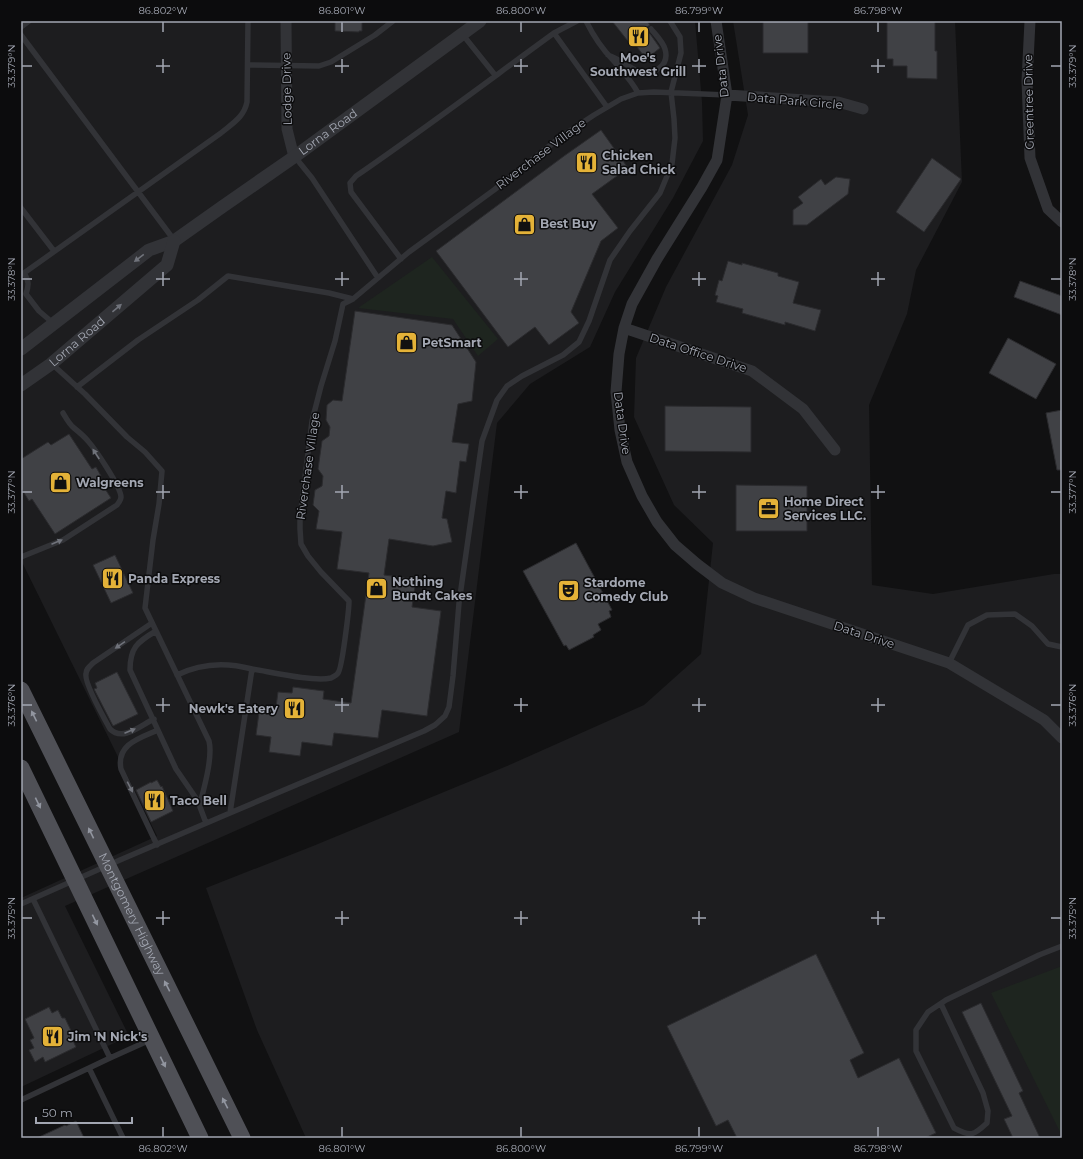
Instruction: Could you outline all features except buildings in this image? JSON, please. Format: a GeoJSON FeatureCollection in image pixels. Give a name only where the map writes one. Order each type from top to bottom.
{"type":"FeatureCollection","features":[{"type":"Feature","properties":{"kind":"main road","name":"Montgomery Highway"},"geometry":{"type":"LineString","coordinates":[[21,690],[242,1138]]}},
{"type":"Feature","properties":{"kind":"main road"},"geometry":{"type":"LineString","coordinates":[[21,768],[200,1138]]}},
{"type":"Feature","properties":{"kind":"street","name":"Lodge Drive"},"geometry":{"type":"LineString","coordinates":[[286,21],[287,129],[294,157]]}},
{"type":"Feature","properties":{"kind":"street","name":"Data Drive"},"geometry":{"type":"LineString","coordinates":[[716,21],[727,95],[717,160],[657,259],[632,304],[624,328],[619,354],[616,392],[620,430],[627,462],[642,496],[657,522],[675,545],[722,583],[754,598],[949,664],[1044,720],[1062,738]]}},
{"type":"Feature","properties":{"kind":"street","name":"Greentree Drive"},"geometry":{"type":"LineString","coordinates":[[1030,21],[1026,81],[1030,158],[1048,209],[1062,222]]}},
{"type":"Feature","properties":{"kind":"street","name":"Lorna Road"},"geometry":{"type":"LineString","coordinates":[[21,349],[149,250],[174,240],[294,157],[462,34],[476,22]]}},
{"type":"Feature","properties":{"kind":"street","name":"Data Park Circle"},"geometry":{"type":"LineString","coordinates":[[727,95],[838,102],[863,109]]}},
{"type":"Feature","properties":{"kind":"street","name":"Lorna Road"},"geometry":{"type":"LineString","coordinates":[[21,385],[51,364],[167,265],[174,240]]}},
{"type":"Feature","properties":{"kind":"street","name":"Data Office Drive"},"geometry":{"type":"LineString","coordinates":[[624,328],[752,371],[803,409],[835,450]]}},
{"type":"Feature","properties":{"kind":"lane"},"geometry":{"type":"LineString","coordinates":[[21,27],[29,21]]}},
{"type":"Feature","properties":{"kind":"lane"},"geometry":{"type":"LineString","coordinates":[[53,323],[39,311],[26,294],[29,282],[24,273],[221,133],[242,116],[246,110],[248,102],[248,21]]}},
{"type":"Feature","properties":{"kind":"lane"},"geometry":{"type":"LineString","coordinates":[[248,65],[319,66],[332,62],[375,35],[393,21]]}},
{"type":"Feature","properties":{"kind":"lane"},"geometry":{"type":"LineString","coordinates":[[401,259],[352,192],[350,183],[356,176],[413,137],[495,75],[554,33],[577,21]]}},
{"type":"Feature","properties":{"kind":"lane"},"geometry":{"type":"LineString","coordinates":[[586,21],[594,37],[627,76],[638,93]]}},
{"type":"Feature","properties":{"kind":"lane"},"geometry":{"type":"LineString","coordinates":[[21,904],[206,823],[424,731],[435,725],[445,716],[449,707],[460,603],[482,441],[497,400],[507,386],[522,376],[563,355],[579,342],[589,321],[610,260],[630,231],[660,193],[672,164],[675,138],[671,92],[681,53],[680,37],[670,21]]}},
{"type":"Feature","properties":{"kind":"lane"},"geometry":{"type":"LineString","coordinates":[[608,54],[638,71],[646,72],[658,70],[665,62],[666,51],[651,29]]}},
{"type":"Feature","properties":{"kind":"lane"},"geometry":{"type":"LineString","coordinates":[[554,33],[608,107]]}},
{"type":"Feature","properties":{"kind":"lane"},"geometry":{"type":"LineString","coordinates":[[462,34],[495,75]]}},
{"type":"Feature","properties":{"kind":"lane"},"geometry":{"type":"LineString","coordinates":[[21,35],[174,240]]}},
{"type":"Feature","properties":{"kind":"lane","name":"Riverchase Village"},"geometry":{"type":"LineString","coordinates":[[252,669],[303,678],[332,678],[339,672],[341,667],[349,601],[321,572],[308,556],[301,544],[300,517],[312,421],[333,349],[343,304],[353,299],[401,259],[494,190],[562,136],[608,107],[638,93],[671,92],[727,95]]}},
{"type":"Feature","properties":{"kind":"lane"},"geometry":{"type":"LineString","coordinates":[[294,157],[312,178],[378,278]]}},
{"type":"Feature","properties":{"kind":"lane"},"geometry":{"type":"LineString","coordinates":[[21,208],[54,251]]}},
{"type":"Feature","properties":{"kind":"lane"},"geometry":{"type":"LineString","coordinates":[[77,387],[138,340],[198,300],[228,276],[329,293],[353,299]]}},
{"type":"Feature","properties":{"kind":"lane"},"geometry":{"type":"LineString","coordinates":[[51,364],[145,452],[162,471],[145,608],[209,741],[210,747],[205,785],[200,804]]}},
{"type":"Feature","properties":{"kind":"lane"},"geometry":{"type":"LineString","coordinates":[[21,557],[63,540],[117,505],[120,501],[121,496],[114,480],[89,442],[73,427],[63,413]]}},
{"type":"Feature","properties":{"kind":"lane"},"geometry":{"type":"LineString","coordinates":[[949,664],[968,625],[987,615],[1015,614],[1032,626],[1048,644],[1062,647]]}},
{"type":"Feature","properties":{"kind":"lane"},"geometry":{"type":"LineString","coordinates":[[152,623],[93,664],[88,668],[85,675],[92,694],[113,732],[117,734],[127,733],[154,719]]}},
{"type":"Feature","properties":{"kind":"lane"},"geometry":{"type":"LineString","coordinates":[[156,631],[141,641],[134,649],[130,658],[130,670],[176,768],[200,804],[206,823]]}},
{"type":"Feature","properties":{"kind":"lane"},"geometry":{"type":"LineString","coordinates":[[177,675],[190,669],[211,664],[252,669],[230,813]]}},
{"type":"Feature","properties":{"kind":"lane"},"geometry":{"type":"LineString","coordinates":[[157,845],[121,769],[120,763],[121,754],[127,746],[158,730]]}},
{"type":"Feature","properties":{"kind":"lane"},"geometry":{"type":"LineString","coordinates":[[33,899],[110,1058]]}},
{"type":"Feature","properties":{"kind":"lane"},"geometry":{"type":"LineString","coordinates":[[941,1004],[983,1093],[988,1111],[987,1123],[976,1133],[965,1134],[954,1128],[916,1051],[916,1030],[928,1012],[941,1004],[1039,955],[1062,946]]}},
{"type":"Feature","properties":{"kind":"lane"},"geometry":{"type":"LineString","coordinates":[[21,1100],[152,1039]]}},
{"type":"Feature","properties":{"kind":"lane"},"geometry":{"type":"LineString","coordinates":[[88,1068],[123,1138]]}},
{"type":"Feature","properties":{"kind":"shaded area"},"geometry":{"type":"Polygon","coordinates":[[[21,21],[695,21],[702,102],[703,141],[673,198],[615,292],[590,347],[530,384],[497,423],[459,732],[65,906],[129,1036],[21,1087],[21,898],[157,836],[21,560],[21,21]]]}},
{"type":"Feature","properties":{"kind":"shaded area"},"geometry":{"type":"Polygon","coordinates":[[[733,21],[955,21],[962,182],[916,270],[907,314],[869,405],[872,585],[933,594],[1054,574],[1062,574],[1062,1138],[306,1138],[257,1030],[206,888],[313,846],[507,766],[644,705],[701,654],[713,543],[674,505],[634,417],[636,358],[666,287],[732,165],[748,115],[733,21]]]}},
{"type":"Feature","properties":{"kind":"shaded area"},"geometry":{"type":"Polygon","coordinates":[[[432,257],[498,339],[478,356],[453,319],[358,308],[432,257]]]}},
{"type":"Feature","properties":{"kind":"shaded area"},"geometry":{"type":"Polygon","coordinates":[[[1062,966],[1062,1136],[991,993],[1062,966]]]}},
{"type":"Feature","properties":{"kind":"place","name":"Moe's Southwest Grill"},"geometry":{"type":"Point","coordinates":[638,37]}},
{"type":"Feature","properties":{"kind":"place","name":"Chicken Salad Chick"},"geometry":{"type":"Point","coordinates":[586,163]}},
{"type":"Feature","properties":{"kind":"place","name":"Best Buy"},"geometry":{"type":"Point","coordinates":[525,224]}},
{"type":"Feature","properties":{"kind":"place","name":"PetSmart"},"geometry":{"type":"Point","coordinates":[407,343]}},
{"type":"Feature","properties":{"kind":"place","name":"Walgreens"},"geometry":{"type":"Point","coordinates":[61,483]}},
{"type":"Feature","properties":{"kind":"place","name":"Home Direct Services LLC."},"geometry":{"type":"Point","coordinates":[769,509]}},
{"type":"Feature","properties":{"kind":"place","name":"Panda Express"},"geometry":{"type":"Point","coordinates":[113,579]}},
{"type":"Feature","properties":{"kind":"place","name":"Nothing Bundt Cakes"},"geometry":{"type":"Point","coordinates":[377,589]}},
{"type":"Feature","properties":{"kind":"place","name":"Stardome Comedy Club"},"geometry":{"type":"Point","coordinates":[568,590]}},
{"type":"Feature","properties":{"kind":"place","name":"Newk's Eatery"},"geometry":{"type":"Point","coordinates":[294,709]}},
{"type":"Feature","properties":{"kind":"place","name":"Taco Bell"},"geometry":{"type":"Point","coordinates":[154,801]}},
{"type":"Feature","properties":{"kind":"place","name":"Jim 'N Nick's"},"geometry":{"type":"Point","coordinates":[53,1037]}}]}
